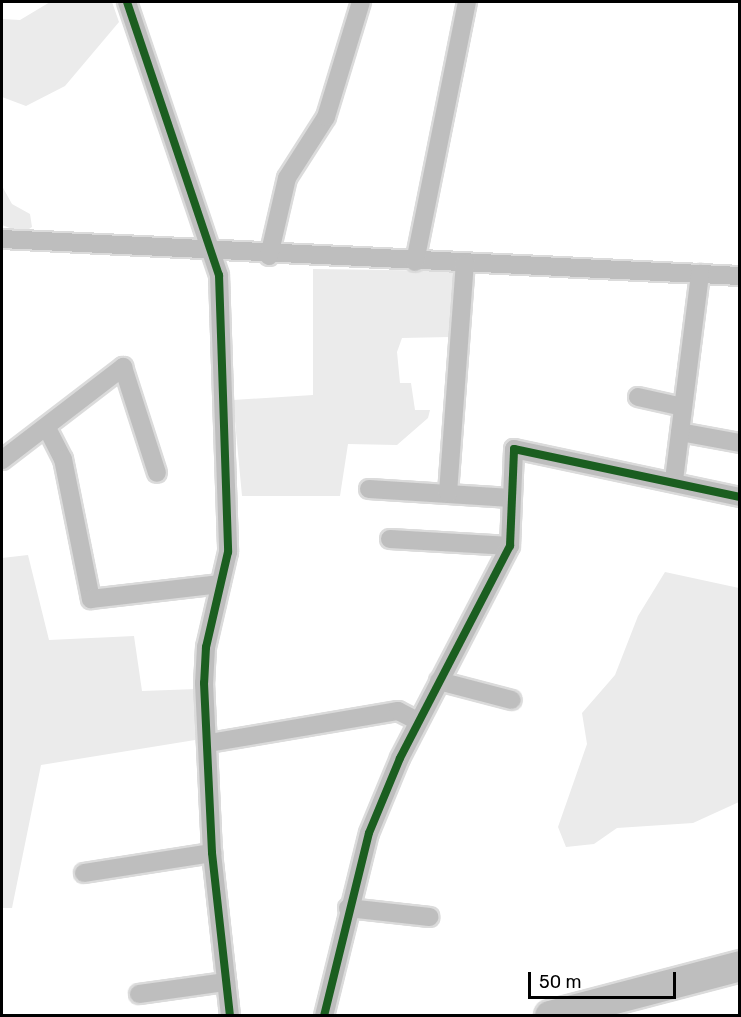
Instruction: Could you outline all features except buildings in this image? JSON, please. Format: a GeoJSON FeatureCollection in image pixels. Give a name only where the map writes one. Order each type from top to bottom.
{"type":"FeatureCollection","features":[{"type":"Feature","properties":{"kind":"main road"},"geometry":{"type":"LineString","coordinates":[[554,1015],[740,966]]}},
{"type":"Feature","properties":{"kind":"street"},"geometry":{"type":"LineString","coordinates":[[127,2],[213,250],[219,275],[228,552],[206,647],[212,853],[230,1016]]}},
{"type":"Feature","properties":{"kind":"street"},"geometry":{"type":"LineString","coordinates":[[269,256],[287,178],[326,117],[361,2]]}},
{"type":"Feature","properties":{"kind":"street"},"geometry":{"type":"LineString","coordinates":[[415,262],[467,2]]}},
{"type":"Feature","properties":{"kind":"street"},"geometry":{"type":"LineString","coordinates":[[2,239],[213,250],[269,256],[700,274],[739,273]]}},
{"type":"Feature","properties":{"kind":"street"},"geometry":{"type":"LineString","coordinates":[[448,493],[465,264]]}},
{"type":"Feature","properties":{"kind":"street"},"geometry":{"type":"LineString","coordinates":[[674,480],[700,274]]}},
{"type":"Feature","properties":{"kind":"street"},"geometry":{"type":"LineString","coordinates":[[2,460],[48,430],[123,367],[157,473]]}},
{"type":"Feature","properties":{"kind":"street"},"geometry":{"type":"LineString","coordinates":[[638,397],[683,407]]}},
{"type":"Feature","properties":{"kind":"street"},"geometry":{"type":"LineString","coordinates":[[48,430],[63,459],[92,599],[220,584]]}},
{"type":"Feature","properties":{"kind":"street"},"geometry":{"type":"LineString","coordinates":[[680,432],[740,443]]}},
{"type":"Feature","properties":{"kind":"street"},"geometry":{"type":"LineString","coordinates":[[324,1016],[348,908],[369,833],[418,721],[510,546],[514,449],[674,480],[740,497]]}},
{"type":"Feature","properties":{"kind":"street"},"geometry":{"type":"LineString","coordinates":[[369,489],[511,498]]}},
{"type":"Feature","properties":{"kind":"street"},"geometry":{"type":"LineString","coordinates":[[390,539],[510,546]]}},
{"type":"Feature","properties":{"kind":"street"},"geometry":{"type":"LineString","coordinates":[[439,681],[512,700]]}},
{"type":"Feature","properties":{"kind":"street"},"geometry":{"type":"LineString","coordinates":[[209,743],[398,711],[418,721]]}},
{"type":"Feature","properties":{"kind":"street"},"geometry":{"type":"LineString","coordinates":[[84,873],[212,853]]}},
{"type":"Feature","properties":{"kind":"street"},"geometry":{"type":"LineString","coordinates":[[348,908],[430,917]]}},
{"type":"Feature","properties":{"kind":"street"},"geometry":{"type":"LineString","coordinates":[[139,994],[226,982]]}},
{"type":"Feature","properties":{"kind":"shaded area"},"geometry":{"type":"Polygon","coordinates":[[[50,2],[112,2],[119,22],[65,86],[26,106],[2,97],[2,19],[20,20],[50,2]]]}},
{"type":"Feature","properties":{"kind":"shaded area"},"geometry":{"type":"Polygon","coordinates":[[[2,186],[12,204],[30,214],[32,227],[23,233],[2,225],[2,186]]]}},
{"type":"Feature","properties":{"kind":"shaded area"},"geometry":{"type":"Polygon","coordinates":[[[313,269],[458,271],[450,337],[402,338],[397,352],[400,383],[411,383],[415,410],[430,410],[428,418],[397,445],[348,444],[340,496],[242,496],[233,400],[313,395],[313,269]]]}},
{"type":"Feature","properties":{"kind":"shaded area"},"geometry":{"type":"Polygon","coordinates":[[[28,555],[49,640],[134,636],[142,691],[197,689],[195,740],[41,765],[12,908],[2,908],[2,558],[28,555]]]}},
{"type":"Feature","properties":{"kind":"shaded area"},"geometry":{"type":"Polygon","coordinates":[[[665,572],[739,588],[739,802],[693,823],[617,828],[594,844],[566,847],[558,827],[587,744],[582,713],[615,675],[638,616],[665,572]]]}},
{"type":"Feature","properties":{"kind":"cycle path"},"geometry":{"type":"LineString","coordinates":[[127,2],[219,275],[228,552],[206,647],[204,683],[212,853],[230,1016]]}},
{"type":"Feature","properties":{"kind":"cycle path"},"geometry":{"type":"LineString","coordinates":[[324,1016],[369,833],[400,758],[510,546],[514,449],[740,497]]}}]}
